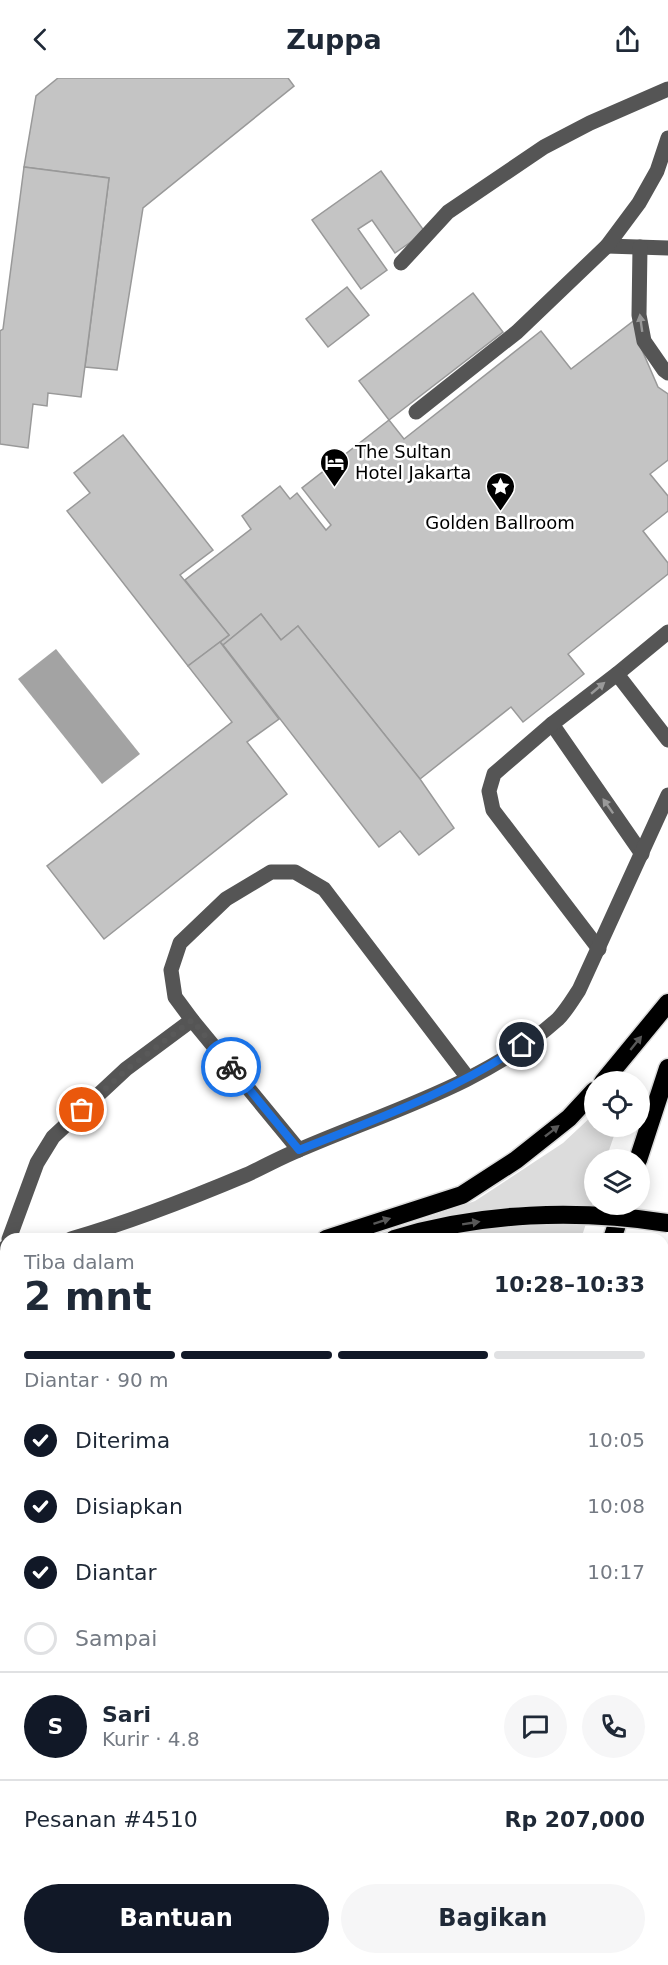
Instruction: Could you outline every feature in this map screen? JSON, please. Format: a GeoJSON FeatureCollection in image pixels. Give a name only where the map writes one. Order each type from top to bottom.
{"type":"FeatureCollection","features":[{"type":"Feature","properties":{"kind":"highway"},"geometry":{"type":"LineString","coordinates":[[612,1071],[668,1003]]}},
{"type":"Feature","properties":{"kind":"highway"},"geometry":{"type":"LineString","coordinates":[[642,1149],[668,1068]]}},
{"type":"Feature","properties":{"kind":"highway"},"geometry":{"type":"LineString","coordinates":[[345,1233],[462,1195],[516,1160],[569,1118],[584,1102]]}},
{"type":"Feature","properties":{"kind":"highway"},"geometry":{"type":"LineString","coordinates":[[414,1233],[520,1215],[623,1216],[668,1223]]}},
{"type":"Feature","properties":{"kind":"highway"},"geometry":{"type":"LineString","coordinates":[[614,1233],[620,1215]]}},
{"type":"Feature","properties":{"kind":"lane"},"geometry":{"type":"LineString","coordinates":[[401,263],[448,212],[544,147],[590,123],[668,89]]}},
{"type":"Feature","properties":{"kind":"lane"},"geometry":{"type":"LineString","coordinates":[[416,412],[517,332],[607,246],[663,172],[668,138]]}},
{"type":"Feature","properties":{"kind":"lane"},"geometry":{"type":"LineString","coordinates":[[607,246],[668,248]]}},
{"type":"Feature","properties":{"kind":"lane"},"geometry":{"type":"LineString","coordinates":[[640,247],[639,315],[644,341],[668,373]]}},
{"type":"Feature","properties":{"kind":"lane"},"geometry":{"type":"LineString","coordinates":[[599,949],[493,810],[489,791],[494,774],[552,724],[668,632]]}},
{"type":"Feature","properties":{"kind":"lane"},"geometry":{"type":"LineString","coordinates":[[617,674],[668,740]]}},
{"type":"Feature","properties":{"kind":"lane"},"geometry":{"type":"LineString","coordinates":[[552,724],[642,854]]}},
{"type":"Feature","properties":{"kind":"lane"},"geometry":{"type":"LineString","coordinates":[[88,1233],[181,1201],[431,1097],[504,1057],[560,1017],[579,990],[599,949],[668,795]]}},
{"type":"Feature","properties":{"kind":"lane"},"geometry":{"type":"LineString","coordinates":[[299,1150],[175,997],[171,970],[180,943],[226,899],[271,872],[295,872],[324,889],[468,1078]]}},
{"type":"Feature","properties":{"kind":"lane"},"geometry":{"type":"LineString","coordinates":[[11,1233],[37,1163],[53,1137],[126,1070],[192,1020]]}},
{"type":"Feature","properties":{"kind":"shaded area"},"geometry":{"type":"Polygon","coordinates":[[[56,649],[140,754],[102,784],[18,679],[56,649]]]}},
{"type":"Feature","properties":{"kind":"shaded area"},"geometry":{"type":"Polygon","coordinates":[[[584,1123],[584,1137],[614,1137],[609,1149],[584,1149],[584,1215],[589,1215],[583,1233],[382,1233],[475,1201],[563,1143],[584,1123]]]}},
{"type":"Feature","properties":{"kind":"building"},"geometry":{"type":"Polygon","coordinates":[[[58,78],[288,78],[294,86],[143,208],[117,370],[85,367],[109,178],[24,167],[36,96],[58,78]]]}},
{"type":"Feature","properties":{"kind":"building"},"geometry":{"type":"Polygon","coordinates":[[[24,167],[109,178],[81,397],[48,393],[47,406],[33,404],[28,448],[0,444],[0,331],[3,329],[24,167]]]}},
{"type":"Feature","properties":{"kind":"building"},"geometry":{"type":"Polygon","coordinates":[[[381,171],[425,232],[395,253],[372,220],[358,229],[387,270],[361,289],[312,220],[381,171]]]}},
{"type":"Feature","properties":{"kind":"building"},"geometry":{"type":"Polygon","coordinates":[[[347,287],[369,315],[328,347],[306,319],[347,287]]]}},
{"type":"Feature","properties":{"kind":"building"},"geometry":{"type":"Polygon","coordinates":[[[473,293],[503,332],[389,420],[359,381],[473,293]]]}},
{"type":"Feature","properties":{"kind":"building"},"geometry":{"type":"Polygon","coordinates":[[[636,319],[639,343],[658,387],[668,394],[668,460],[650,474],[668,496],[668,511],[643,531],[668,563],[668,574],[568,654],[584,674],[523,722],[511,707],[420,779],[298,626],[281,640],[261,614],[223,645],[220,642],[229,635],[185,580],[251,529],[242,516],[280,486],[290,499],[297,493],[326,530],[331,525],[302,488],[389,420],[404,439],[541,331],[571,369],[636,319]]]}},
{"type":"Feature","properties":{"kind":"building"},"geometry":{"type":"Polygon","coordinates":[[[123,435],[213,550],[180,575],[229,635],[188,666],[67,511],[90,493],[74,473],[123,435]]]}},
{"type":"Feature","properties":{"kind":"building"},"geometry":{"type":"Polygon","coordinates":[[[261,614],[281,640],[298,626],[420,779],[454,828],[419,855],[400,831],[379,847],[223,645],[261,614]]]}},
{"type":"Feature","properties":{"kind":"building"},"geometry":{"type":"Polygon","coordinates":[[[220,642],[279,719],[247,742],[287,794],[104,939],[47,866],[232,722],[188,666],[220,642]]]}},
{"type":"Feature","properties":{"kind":"way so far"},"geometry":{"type":"LineString","coordinates":[[82,1110],[126,1070],[192,1020],[231,1067]]}},
{"type":"Feature","properties":{"kind":"place","name":"The Sultan Hotel Jakarta"},"geometry":{"type":"Point","coordinates":[334,488]}},
{"type":"Feature","properties":{"kind":"place","name":"Golden Ballroom"},"geometry":{"type":"Point","coordinates":[500,512]}},
{"type":"Feature","properties":{"kind":"route"},"geometry":{"type":"LineString","coordinates":[[231,1067],[299,1150],[431,1097],[468,1078],[522,1045]]}}]}
